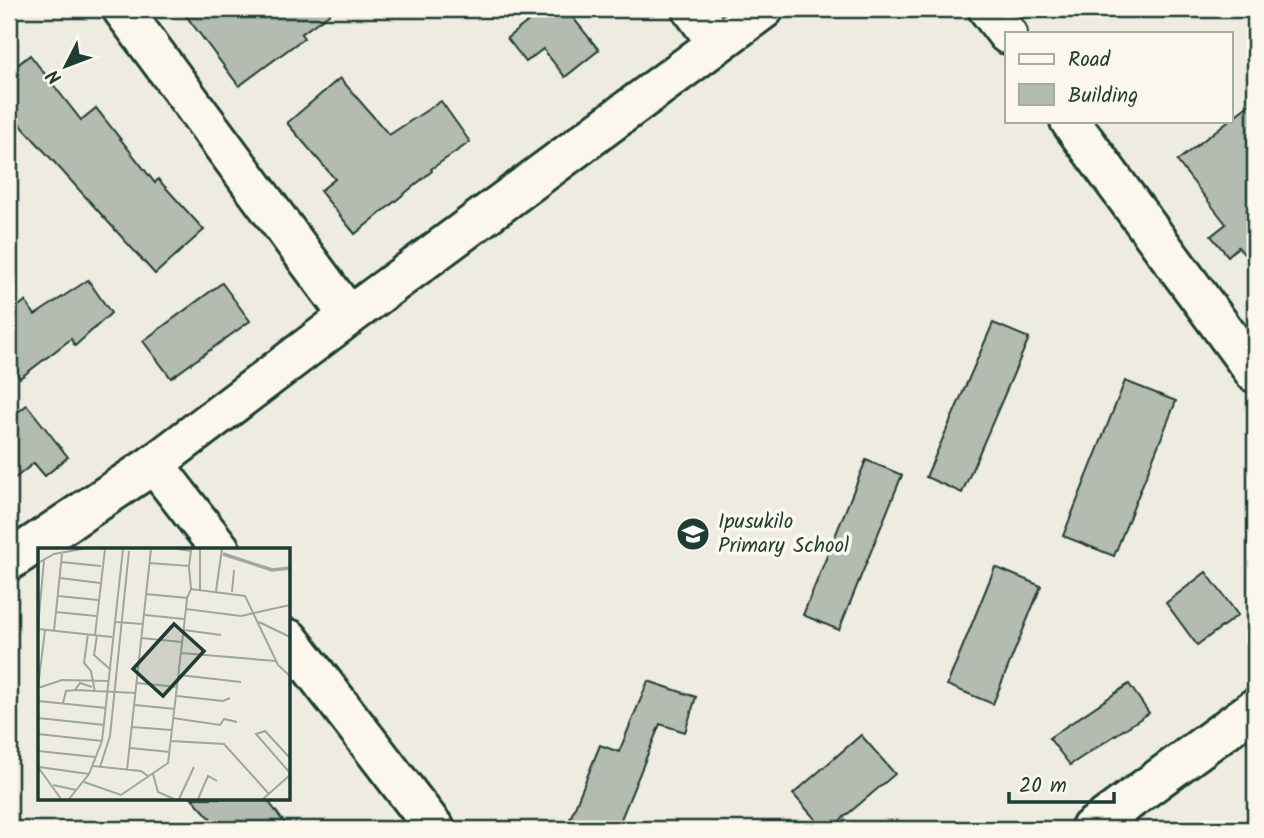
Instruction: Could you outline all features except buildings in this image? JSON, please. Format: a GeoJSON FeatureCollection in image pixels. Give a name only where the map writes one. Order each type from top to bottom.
{"type":"FeatureCollection","features":[{"type":"Feature","properties":{"kind":"street"},"geometry":{"type":"LineString","coordinates":[[122,9],[349,316]]}},
{"type":"Feature","properties":{"kind":"street"},"geometry":{"type":"LineString","coordinates":[[692,9],[717,43]]}},
{"type":"Feature","properties":{"kind":"street"},"geometry":{"type":"LineString","coordinates":[[9,561],[155,464],[349,316],[764,9]]}},
{"type":"Feature","properties":{"kind":"street"},"geometry":{"type":"LineString","coordinates":[[988,9],[1005,32]]}},
{"type":"Feature","properties":{"kind":"street"},"geometry":{"type":"LineString","coordinates":[[1071,122],[1255,373]]}},
{"type":"Feature","properties":{"kind":"street"},"geometry":{"type":"LineString","coordinates":[[155,464],[219,548]]}},
{"type":"Feature","properties":{"kind":"street"},"geometry":{"type":"LineString","coordinates":[[290,640],[435,829]]}},
{"type":"Feature","properties":{"kind":"street"},"geometry":{"type":"LineString","coordinates":[[1090,829],[1255,708]]}},
{"type":"Feature","properties":{"kind":"place","name":"Ipusukilo Primary School"},"geometry":{"type":"Point","coordinates":[693,534]}}]}
